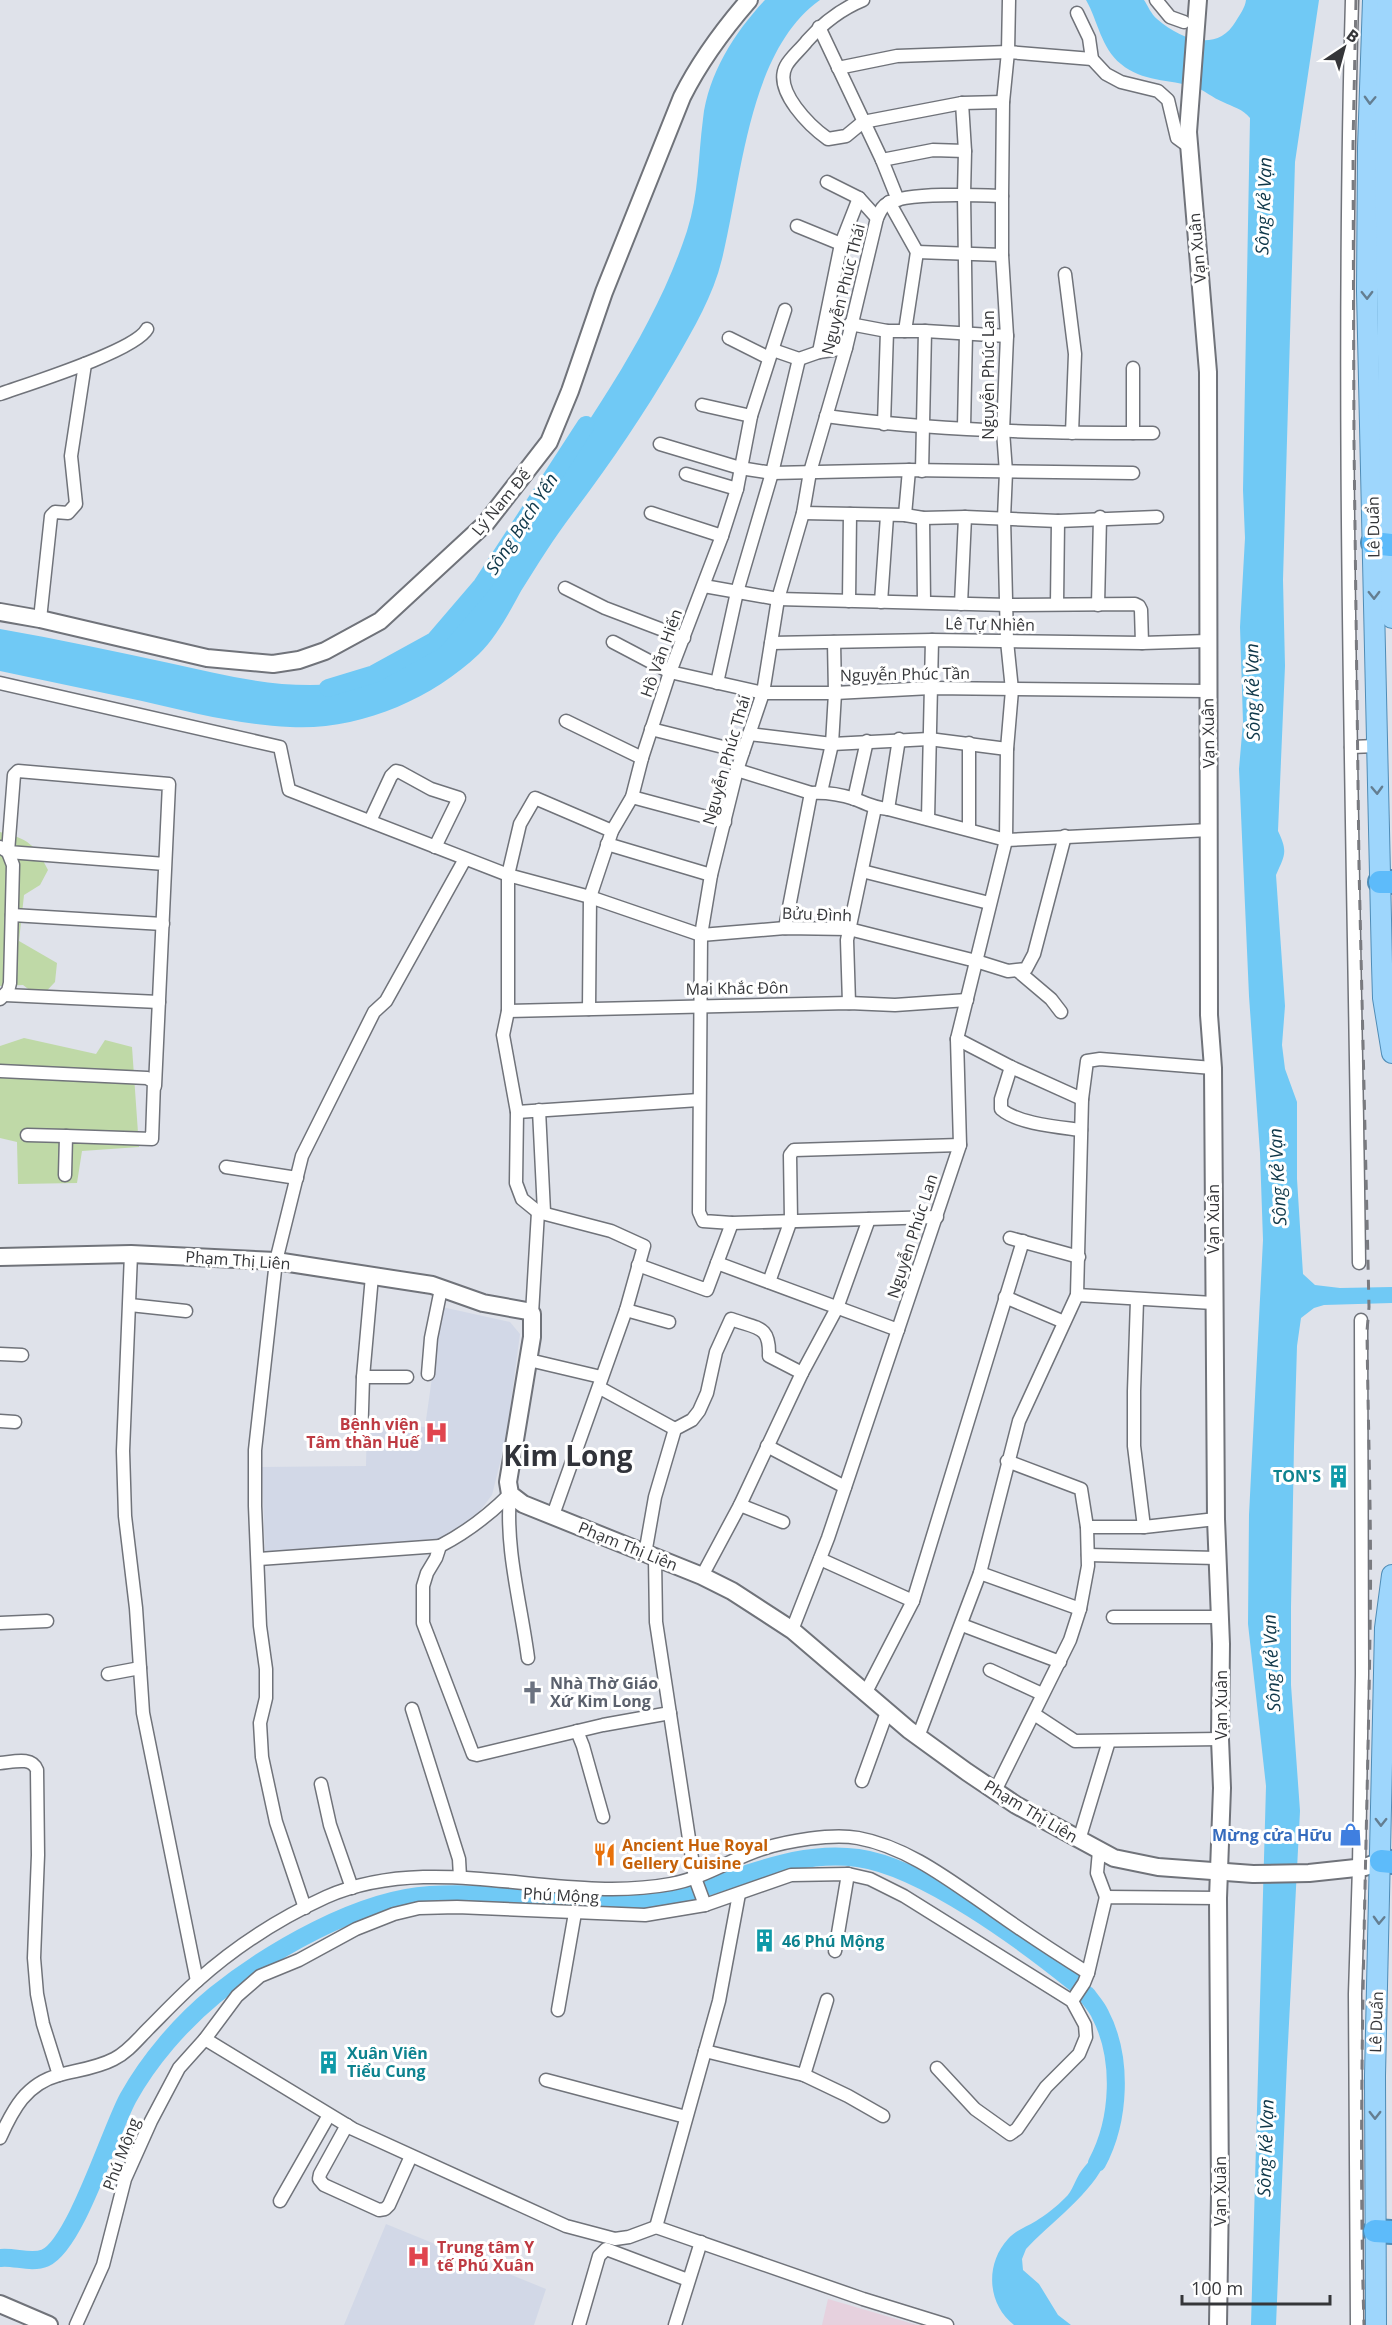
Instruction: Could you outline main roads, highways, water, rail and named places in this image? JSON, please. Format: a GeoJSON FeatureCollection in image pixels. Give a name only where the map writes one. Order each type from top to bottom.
{"type":"FeatureCollection","features":[{"type":"Feature","properties":{"kind":"main road","name":"Lê Duẩn"},"geometry":{"type":"LineString","coordinates":[[1373,0],[1382,155]]}},
{"type":"Feature","properties":{"kind":"main road","name":"Lê Duẩn"},"geometry":{"type":"LineString","coordinates":[[1388,0],[1382,155],[1382,544],[1376,746],[1386,882],[1383,998],[1392,1053]]}},
{"type":"Feature","properties":{"kind":"main road","name":"Lê Duẩn"},"geometry":{"type":"LineString","coordinates":[[1382,544],[1392,618]]}},
{"type":"Feature","properties":{"kind":"main road","name":"Lê Duẩn"},"geometry":{"type":"LineString","coordinates":[[1376,2325],[1383,2231],[1375,2076],[1377,1863],[1392,1575]]}},
{"type":"Feature","properties":{"kind":"water"},"geometry":{"type":"Polygon","coordinates":[[[765,0],[820,0],[796,22],[777,51],[763,83],[743,155],[722,259],[708,299],[682,349],[639,419],[553,542],[497,632],[479,654],[460,671],[416,698],[367,718],[341,724],[290,727],[234,721],[197,714],[0,671],[0,629],[251,680],[292,685],[334,684],[365,678],[393,667],[420,651],[444,631],[469,604],[490,573],[618,375],[657,305],[691,217],[703,119],[711,86],[734,40],[765,0]]]}},
{"type":"Feature","properties":{"kind":"water","name":"Sông Kẻ Vạn"},"geometry":{"type":"Polygon","coordinates":[[[1086,0],[1144,0],[1155,17],[1166,26],[1187,37],[1209,40],[1228,31],[1245,6],[1246,0],[1319,0],[1295,162],[1283,580],[1285,666],[1278,831],[1284,853],[1276,875],[1285,1006],[1282,1045],[1285,1069],[1297,1102],[1297,1179],[1303,1274],[1315,1285],[1340,1288],[1392,1287],[1392,1303],[1324,1305],[1314,1308],[1301,1318],[1297,1346],[1291,1685],[1300,1811],[1276,2325],[1251,2325],[1266,1786],[1248,1624],[1249,1515],[1263,1240],[1239,769],[1243,722],[1240,627],[1245,538],[1243,490],[1250,118],[1241,110],[1198,88],[1147,77],[1129,70],[1114,58],[1104,42],[1086,0]]]}},
{"type":"Feature","properties":{"kind":"water"},"geometry":{"type":"Polygon","coordinates":[[[1107,2143],[1105,2161],[1092,2184],[1026,2249],[1022,2259],[1023,2270],[1039,2284],[1058,2315],[1071,2325],[1014,2325],[998,2306],[994,2295],[992,2284],[995,2260],[1014,2233],[1044,2216],[1065,2198],[1085,2166],[1107,2143]]]}},
{"type":"Feature","properties":{"kind":"waterway","name":"Sông Bạch Yến"},"geometry":{"type":"LineString","coordinates":[[328,688],[374,674],[434,641],[482,585],[586,425]]}},
{"type":"Feature","properties":{"kind":"waterway"},"geometry":{"type":"LineString","coordinates":[[0,2258],[40,2260],[57,2248],[69,2232],[80,2210],[136,2084],[167,2043],[202,2006],[237,1978],[288,1945],[345,1917],[374,1906],[430,1895],[458,1894],[628,1902],[682,1894],[756,1871],[806,1859],[831,1856],[858,1858],[884,1864],[942,1890],[1001,1927],[1075,1983]]}},
{"type":"Feature","properties":{"kind":"waterway"},"geometry":{"type":"LineString","coordinates":[[1087,1995],[1099,2011],[1107,2031],[1115,2069],[1114,2109],[1105,2146],[1097,2163]]}},
{"type":"Feature","properties":{"kind":"railway"},"geometry":{"type":"LineString","coordinates":[[1356,0],[1353,145],[1354,442],[1371,1556],[1362,2065],[1364,2325]]}},
{"type":"Feature","properties":{"kind":"place","name":"Bệnh viện Tâm thần Huế"},"geometry":{"type":"Point","coordinates":[437,1433]}},
{"type":"Feature","properties":{"kind":"place","name":"TON'S"},"geometry":{"type":"Point","coordinates":[1339,1476]}},
{"type":"Feature","properties":{"kind":"place","name":"Nhà Thờ Giáo Xứ Kim Long"},"geometry":{"type":"Point","coordinates":[532,1692]}},
{"type":"Feature","properties":{"kind":"place","name":"Mừng cửa Hữu"},"geometry":{"type":"Point","coordinates":[1350,1835]}},
{"type":"Feature","properties":{"kind":"place","name":"Ancient Hue Royal Gellery Cuisine"},"geometry":{"type":"Point","coordinates":[604,1854]}},
{"type":"Feature","properties":{"kind":"place","name":"46 Phú Mộng"},"geometry":{"type":"Point","coordinates":[764,1941]}},
{"type":"Feature","properties":{"kind":"place","name":"Xuân Viên Tiểu Cung"},"geometry":{"type":"Point","coordinates":[329,2062]}},
{"type":"Feature","properties":{"kind":"place","name":"Trung tâm Y tế Phú Xuân"},"geometry":{"type":"Point","coordinates":[419,2256]}},
{"type":"Feature","properties":{"kind":"district","name":"Kim Long"},"geometry":{"type":"Point","coordinates":[568,1456]}}]}
